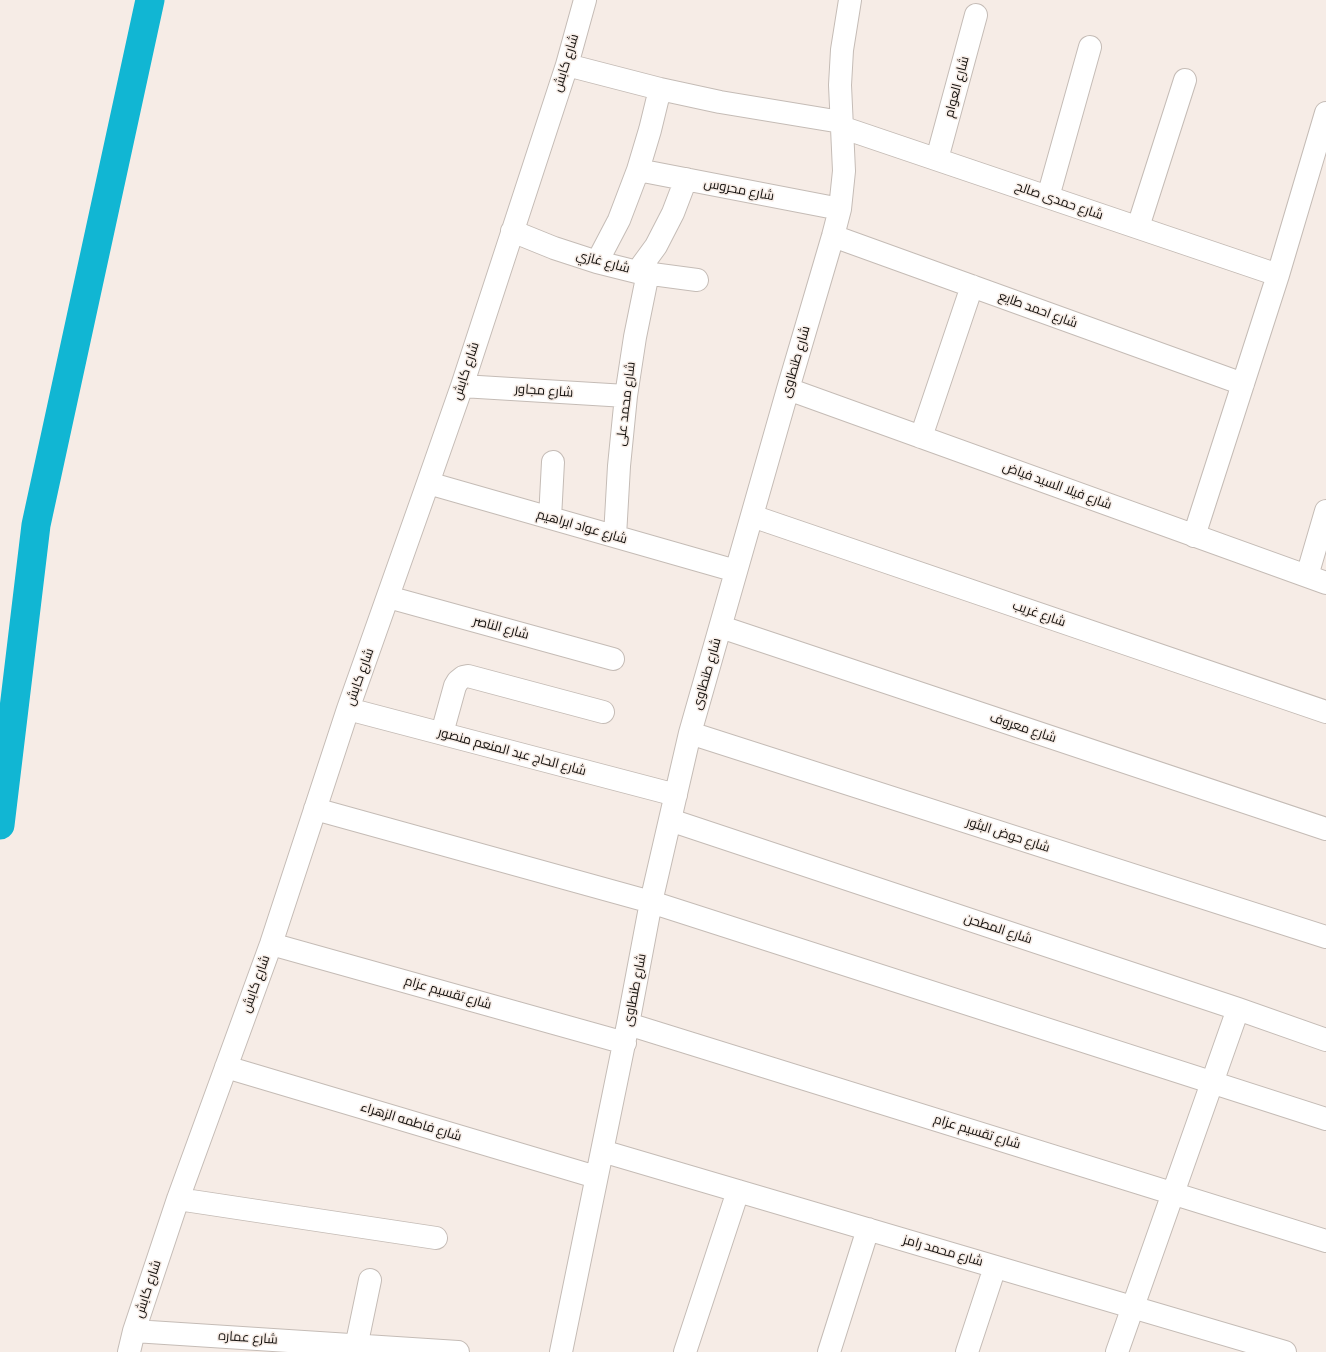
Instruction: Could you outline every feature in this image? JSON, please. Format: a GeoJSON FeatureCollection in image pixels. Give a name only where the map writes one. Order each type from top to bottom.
{"type":"FeatureCollection","features":[{"type":"Feature","properties":{"kind":"street","name":"شارع كابش"},"geometry":{"type":"LineString","coordinates":[[129,1352],[134,1331],[178,1199],[271,944],[348,709],[462,386],[566,65],[584,0]]}},
{"type":"Feature","properties":{"kind":"street","name":"شارع طنطاوى"},"geometry":{"type":"LineString","coordinates":[[561,1352],[627,1033],[651,902],[690,733],[840,209],[844,171],[840,85],[842,50],[850,0]]}},
{"type":"Feature","properties":{"kind":"street","name":"شارع العوام"},"geometry":{"type":"LineString","coordinates":[[937,160],[976,14]]}},
{"type":"Feature","properties":{"kind":"street"},"geometry":{"type":"LineString","coordinates":[[1048,197],[1090,47]]}},
{"type":"Feature","properties":{"kind":"street","name":"شارع حمدى صالح"},"geometry":{"type":"LineString","coordinates":[[566,65],[660,89],[720,102],[841,124],[937,160],[1278,274]]}},
{"type":"Feature","properties":{"kind":"street"},"geometry":{"type":"LineString","coordinates":[[1138,228],[1185,80]]}},
{"type":"Feature","properties":{"kind":"street"},"geometry":{"type":"LineString","coordinates":[[597,262],[619,220],[638,170],[660,89]]}},
{"type":"Feature","properties":{"kind":"street"},"geometry":{"type":"LineString","coordinates":[[1194,536],[1278,274],[1326,113]]}},
{"type":"Feature","properties":{"kind":"street","name":"شارع محروس"},"geometry":{"type":"LineString","coordinates":[[638,170],[840,209]]}},
{"type":"Feature","properties":{"kind":"street"},"geometry":{"type":"LineString","coordinates":[[643,272],[673,214],[686,179]]}},
{"type":"Feature","properties":{"kind":"street","name":"شارع غازي"},"geometry":{"type":"LineString","coordinates":[[512,232],[597,262],[643,272],[696,280]]}},
{"type":"Feature","properties":{"kind":"street","name":"شارع احمد طايع"},"geometry":{"type":"LineString","coordinates":[[833,236],[1243,384]]}},
{"type":"Feature","properties":{"kind":"street","name":"شارع محمد على"},"geometry":{"type":"LineString","coordinates":[[615,536],[619,466],[626,396],[643,272]]}},
{"type":"Feature","properties":{"kind":"street"},"geometry":{"type":"LineString","coordinates":[[922,437],[972,286]]}},
{"type":"Feature","properties":{"kind":"street","name":"شارع مجاور"},"geometry":{"type":"LineString","coordinates":[[462,386],[626,396]]}},
{"type":"Feature","properties":{"kind":"street","name":"شارع فيلا السيد فياض"},"geometry":{"type":"LineString","coordinates":[[788,389],[1316,580]]}},
{"type":"Feature","properties":{"kind":"street"},"geometry":{"type":"LineString","coordinates":[[550,518],[553,462]]}},
{"type":"Feature","properties":{"kind":"street","name":"شارع عواد ابراهيم"},"geometry":{"type":"LineString","coordinates":[[428,483],[736,571]]}},
{"type":"Feature","properties":{"kind":"street"},"geometry":{"type":"LineString","coordinates":[[1316,580],[1326,511]]}},
{"type":"Feature","properties":{"kind":"street","name":"شارع غريب"},"geometry":{"type":"LineString","coordinates":[[752,516],[1326,712]]}},
{"type":"Feature","properties":{"kind":"street","name":"شارع الناصر"},"geometry":{"type":"LineString","coordinates":[[388,597],[613,659]]}},
{"type":"Feature","properties":{"kind":"street","name":"شارع معروف"},"geometry":{"type":"LineString","coordinates":[[720,628],[1326,829]]}},
{"type":"Feature","properties":{"kind":"street"},"geometry":{"type":"LineString","coordinates":[[442,733],[455,686],[458,680],[468,676],[603,712]]}},
{"type":"Feature","properties":{"kind":"street","name":"شارع الحاج عبد المنعم منصور"},"geometry":{"type":"LineString","coordinates":[[348,709],[676,795]]}},
{"type":"Feature","properties":{"kind":"street","name":"شارع حوض البثور"},"geometry":{"type":"LineString","coordinates":[[690,733],[1326,937]]}},
{"type":"Feature","properties":{"kind":"street"},"geometry":{"type":"LineString","coordinates":[[315,809],[651,902],[1326,1119]]}},
{"type":"Feature","properties":{"kind":"street","name":"شارع المطحن"},"geometry":{"type":"LineString","coordinates":[[670,820],[1238,1009],[1326,1040]]}},
{"type":"Feature","properties":{"kind":"street","name":"شارع تقسيم عزام"},"geometry":{"type":"LineString","coordinates":[[271,944],[627,1033],[1172,1193],[1326,1241]]}},
{"type":"Feature","properties":{"kind":"street"},"geometry":{"type":"LineString","coordinates":[[1117,1352],[1238,1009]]}},
{"type":"Feature","properties":{"kind":"street","name":"شارع فاطمه الزهراء"},"geometry":{"type":"LineString","coordinates":[[226,1067],[596,1177]]}},
{"type":"Feature","properties":{"kind":"street","name":"شارع محمد رامز"},"geometry":{"type":"LineString","coordinates":[[602,1151],[1274,1350]]}},
{"type":"Feature","properties":{"kind":"street"},"geometry":{"type":"LineString","coordinates":[[685,1352],[738,1191]]}},
{"type":"Feature","properties":{"kind":"street"},"geometry":{"type":"LineString","coordinates":[[178,1199],[436,1238]]}},
{"type":"Feature","properties":{"kind":"street"},"geometry":{"type":"LineString","coordinates":[[830,1352],[868,1229]]}},
{"type":"Feature","properties":{"kind":"street"},"geometry":{"type":"LineString","coordinates":[[968,1352],[995,1267]]}},
{"type":"Feature","properties":{"kind":"street"},"geometry":{"type":"LineString","coordinates":[[355,1349],[370,1280]]}},
{"type":"Feature","properties":{"kind":"street","name":"شارع عماره"},"geometry":{"type":"LineString","coordinates":[[134,1331],[355,1349],[458,1352]]}},
{"type":"Feature","properties":{"kind":"waterway"},"geometry":{"type":"LineString","coordinates":[[0,825],[36,525],[150,0]]}}]}
